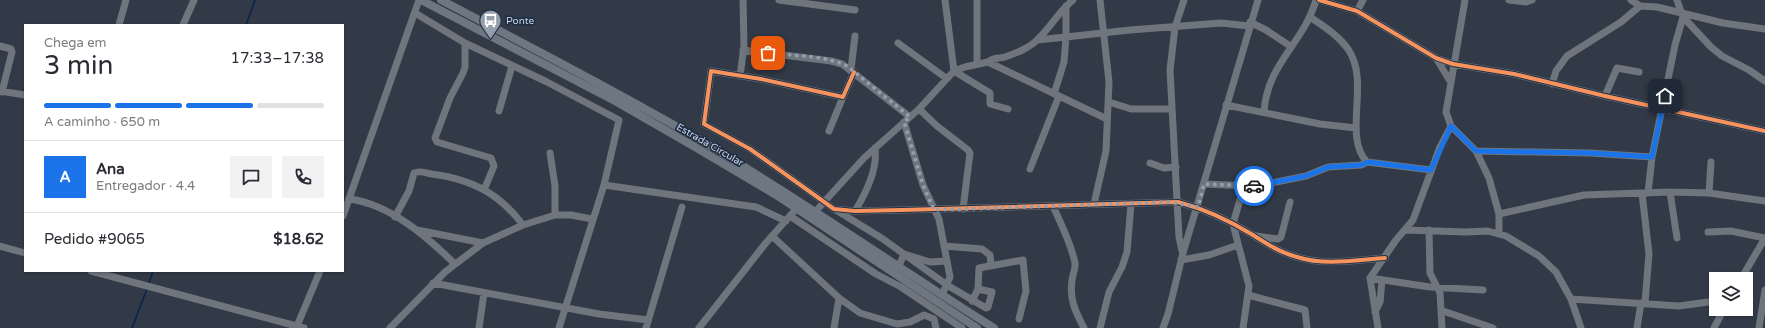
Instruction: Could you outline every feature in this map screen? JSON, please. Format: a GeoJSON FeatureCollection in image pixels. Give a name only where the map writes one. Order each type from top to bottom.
{"type":"FeatureCollection","features":[{"type":"Feature","properties":{"kind":"main road","name":"Estrada Circular"},"geometry":{"type":"LineString","coordinates":[[420,0],[615,101],[776,195],[855,248],[939,308],[976,328]]}},
{"type":"Feature","properties":{"kind":"main road","name":"Estrada Circular"},"geometry":{"type":"LineString","coordinates":[[441,0],[608,87],[700,140],[815,212],[994,328]]}},
{"type":"Feature","properties":{"kind":"street"},"geometry":{"type":"LineString","coordinates":[[119,24],[126,0]]}},
{"type":"Feature","properties":{"kind":"street"},"geometry":{"type":"LineString","coordinates":[[183,24],[194,0]]}},
{"type":"Feature","properties":{"kind":"street"},"geometry":{"type":"LineString","coordinates":[[344,214],[420,0]]}},
{"type":"Feature","properties":{"kind":"street"},"geometry":{"type":"LineString","coordinates":[[740,76],[743,50],[744,0]]}},
{"type":"Feature","properties":{"kind":"street"},"geometry":{"type":"LineString","coordinates":[[779,0],[855,10]]}},
{"type":"Feature","properties":{"kind":"street"},"geometry":{"type":"LineString","coordinates":[[945,0],[954,71]]}},
{"type":"Feature","properties":{"kind":"street"},"geometry":{"type":"LineString","coordinates":[[976,63],[977,0]]}},
{"type":"Feature","properties":{"kind":"street"},"geometry":{"type":"LineString","coordinates":[[1094,204],[1106,151],[1108,119],[1109,82],[1100,0]]}},
{"type":"Feature","properties":{"kind":"street"},"geometry":{"type":"LineString","coordinates":[[1182,257],[1179,237],[1176,167],[1171,109],[1170,63],[1175,27],[1184,0]]}},
{"type":"Feature","properties":{"kind":"street"},"geometry":{"type":"LineString","coordinates":[[1163,328],[1226,105],[1258,0]]}},
{"type":"Feature","properties":{"kind":"street"},"geometry":{"type":"LineString","coordinates":[[1264,112],[1266,92],[1269,84],[1290,46],[1310,17],[1316,0]]}},
{"type":"Feature","properties":{"kind":"street"},"geometry":{"type":"LineString","coordinates":[[1319,0],[1357,11],[1436,58],[1453,64],[1496,70],[1552,84],[1765,131]]}},
{"type":"Feature","properties":{"kind":"street"},"geometry":{"type":"LineString","coordinates":[[1357,11],[1363,0]]}},
{"type":"Feature","properties":{"kind":"street"},"geometry":{"type":"LineString","coordinates":[[1465,0],[1450,81],[1446,112],[1451,126],[1476,151],[1489,178],[1499,214],[1499,234]]}},
{"type":"Feature","properties":{"kind":"street"},"geometry":{"type":"LineString","coordinates":[[1509,0],[1526,2],[1532,0]]}},
{"type":"Feature","properties":{"kind":"street"},"geometry":{"type":"LineString","coordinates":[[1631,0],[1640,6],[1657,7],[1723,23],[1765,29]]}},
{"type":"Feature","properties":{"kind":"street"},"geometry":{"type":"LineString","coordinates":[[1677,0],[1682,14],[1722,56],[1749,70],[1765,81]]}},
{"type":"Feature","properties":{"kind":"street"},"geometry":{"type":"LineString","coordinates":[[988,62],[992,58],[1002,57],[1025,49],[1038,40],[1070,2]]}},
{"type":"Feature","properties":{"kind":"street"},"geometry":{"type":"LineString","coordinates":[[1030,168],[1056,95],[1064,62],[1070,2]]}},
{"type":"Feature","properties":{"kind":"street"},"geometry":{"type":"LineString","coordinates":[[1552,84],[1556,71],[1567,56],[1621,22],[1640,6]]}},
{"type":"Feature","properties":{"kind":"street"},"geometry":{"type":"LineString","coordinates":[[415,13],[466,43],[619,120],[604,185],[592,219],[559,328]]}},
{"type":"Feature","properties":{"kind":"street"},"geometry":{"type":"LineString","coordinates":[[1637,328],[1643,303],[1649,254],[1645,193],[1682,14]]}},
{"type":"Feature","properties":{"kind":"street"},"geometry":{"type":"LineString","coordinates":[[1310,17],[1338,37],[1348,49],[1354,62],[1358,89],[1356,128],[1358,148],[1368,162]]}},
{"type":"Feature","properties":{"kind":"street"},"geometry":{"type":"LineString","coordinates":[[1038,40],[1222,23],[1250,24],[1266,30],[1290,46]]}},
{"type":"Feature","properties":{"kind":"street"},"geometry":{"type":"LineString","coordinates":[[829,131],[852,71],[855,36]]}},
{"type":"Feature","properties":{"kind":"street"},"geometry":{"type":"LineString","coordinates":[[466,43],[465,67],[450,98],[435,138],[437,142],[491,158],[494,166],[484,190]]}},
{"type":"Feature","properties":{"kind":"street"},"geometry":{"type":"LineString","coordinates":[[898,44],[946,78]]}},
{"type":"Feature","properties":{"kind":"street"},"geometry":{"type":"LineString","coordinates":[[0,46],[11,49],[12,52],[1,92],[24,96]]}},
{"type":"Feature","properties":{"kind":"street"},"geometry":{"type":"LineString","coordinates":[[743,50],[831,60],[852,71],[907,119],[923,185],[938,219],[947,261],[950,277],[942,295]]}},
{"type":"Feature","properties":{"kind":"street"},"geometry":{"type":"LineString","coordinates":[[1436,58],[1450,81]]}},
{"type":"Feature","properties":{"kind":"street"},"geometry":{"type":"LineString","coordinates":[[815,212],[875,148],[919,109],[946,78],[954,71],[976,63],[988,62],[1108,119]]}},
{"type":"Feature","properties":{"kind":"street"},"geometry":{"type":"LineString","coordinates":[[499,111],[512,66]]}},
{"type":"Feature","properties":{"kind":"street"},"geometry":{"type":"LineString","coordinates":[[1605,96],[1617,68],[1639,72]]}},
{"type":"Feature","properties":{"kind":"street"},"geometry":{"type":"LineString","coordinates":[[843,97],[711,71],[704,124],[750,149],[824,202],[904,254],[947,285],[983,308],[988,307],[992,292],[978,289]]}},
{"type":"Feature","properties":{"kind":"street"},"geometry":{"type":"LineString","coordinates":[[954,71],[990,93],[990,104],[1008,109]]}},
{"type":"Feature","properties":{"kind":"street"},"geometry":{"type":"LineString","coordinates":[[1108,102],[1130,109],[1171,109]]}},
{"type":"Feature","properties":{"kind":"street"},"geometry":{"type":"LineString","coordinates":[[1226,105],[1320,124],[1356,128]]}},
{"type":"Feature","properties":{"kind":"street"},"geometry":{"type":"LineString","coordinates":[[919,109],[937,126],[968,150],[970,158],[963,209]]}},
{"type":"Feature","properties":{"kind":"street"},"geometry":{"type":"LineString","coordinates":[[1378,328],[1370,278],[1396,240],[1413,220],[1431,170],[1451,126]]}},
{"type":"Feature","properties":{"kind":"street"},"geometry":{"type":"LineString","coordinates":[[855,211],[864,195],[875,166],[875,148]]}},
{"type":"Feature","properties":{"kind":"street"},"geometry":{"type":"LineString","coordinates":[[1476,151],[1590,153],[1652,157]]}},
{"type":"Feature","properties":{"kind":"street"},"geometry":{"type":"LineString","coordinates":[[550,153],[555,186],[555,215]]}},
{"type":"Feature","properties":{"kind":"street"},"geometry":{"type":"LineString","coordinates":[[1204,184],[1244,186],[1261,185],[1306,176],[1328,167],[1361,165],[1368,162],[1431,170]]}},
{"type":"Feature","properties":{"kind":"street"},"geometry":{"type":"LineString","coordinates":[[1710,193],[1711,162]]}},
{"type":"Feature","properties":{"kind":"street"},"geometry":{"type":"LineString","coordinates":[[1150,163],[1164,168],[1176,167]]}},
{"type":"Feature","properties":{"kind":"street"},"geometry":{"type":"LineString","coordinates":[[395,217],[409,191],[416,172],[463,180],[484,190],[503,203],[523,225]]}},
{"type":"Feature","properties":{"kind":"street"},"geometry":{"type":"LineString","coordinates":[[604,185],[756,208],[788,219],[876,274],[939,308],[962,328]]}},
{"type":"Feature","properties":{"kind":"street"},"geometry":{"type":"LineString","coordinates":[[1243,328],[1248,295],[1248,277],[1233,224],[1244,186]]}},
{"type":"Feature","properties":{"kind":"street"},"geometry":{"type":"LineString","coordinates":[[1670,192],[1677,238]]}},
{"type":"Feature","properties":{"kind":"street"},"geometry":{"type":"LineString","coordinates":[[1499,214],[1584,196],[1645,193],[1710,193],[1765,201]]}},
{"type":"Feature","properties":{"kind":"street"},"geometry":{"type":"LineString","coordinates":[[350,199],[373,204],[415,229],[455,264]]}},
{"type":"Feature","properties":{"kind":"street"},"geometry":{"type":"LineString","coordinates":[[834,208],[855,211],[934,210],[1178,202],[1198,207],[1233,224],[1274,248],[1296,258],[1319,262],[1385,258]]}},
{"type":"Feature","properties":{"kind":"street"},"geometry":{"type":"LineString","coordinates":[[1253,235],[1278,239],[1281,237],[1290,202]]}},
{"type":"Feature","properties":{"kind":"street"},"geometry":{"type":"LineString","coordinates":[[1100,328],[1109,292],[1122,267],[1126,252],[1131,204]]}},
{"type":"Feature","properties":{"kind":"street"},"geometry":{"type":"LineString","coordinates":[[1053,206],[1071,248],[1075,265],[1071,297],[1074,310],[1084,328]]}},
{"type":"Feature","properties":{"kind":"street"},"geometry":{"type":"LineString","coordinates":[[646,328],[682,207]]}},
{"type":"Feature","properties":{"kind":"street"},"geometry":{"type":"LineString","coordinates":[[699,328],[772,236],[796,209]]}},
{"type":"Feature","properties":{"kind":"street"},"geometry":{"type":"LineString","coordinates":[[390,328],[433,284],[455,264],[483,243],[523,225],[555,215],[571,215],[592,219]]}},
{"type":"Feature","properties":{"kind":"street"},"geometry":{"type":"LineString","coordinates":[[415,229],[483,243]]}},
{"type":"Feature","properties":{"kind":"street"},"geometry":{"type":"LineString","coordinates":[[1405,230],[1466,232],[1488,231],[1514,241],[1547,263],[1556,272],[1571,299],[1581,328]]}},
{"type":"Feature","properties":{"kind":"street"},"geometry":{"type":"LineString","coordinates":[[1429,230],[1430,273],[1435,285],[1438,287],[1442,311],[1442,328]]}},
{"type":"Feature","properties":{"kind":"street"},"geometry":{"type":"LineString","coordinates":[[1708,232],[1731,230],[1765,238],[1745,272]]}},
{"type":"Feature","properties":{"kind":"street"},"geometry":{"type":"LineString","coordinates":[[772,236],[839,298],[860,313],[897,324],[910,322],[939,308]]}},
{"type":"Feature","properties":{"kind":"street"},"geometry":{"type":"LineString","coordinates":[[1182,257],[1209,255],[1238,244]]}},
{"type":"Feature","properties":{"kind":"street"},"geometry":{"type":"LineString","coordinates":[[0,246],[24,253]]}},
{"type":"Feature","properties":{"kind":"street"},"geometry":{"type":"LineString","coordinates":[[944,246],[982,250],[990,255],[991,266]]}},
{"type":"Feature","properties":{"kind":"street"},"geometry":{"type":"LineString","coordinates":[[851,257],[855,248]]}},
{"type":"Feature","properties":{"kind":"street"},"geometry":{"type":"LineString","coordinates":[[904,254],[930,262],[947,261]]}},
{"type":"Feature","properties":{"kind":"street"},"geometry":{"type":"LineString","coordinates":[[899,266],[904,254]]}},
{"type":"Feature","properties":{"kind":"street"},"geometry":{"type":"LineString","coordinates":[[972,301],[978,289],[979,268],[1023,260],[1026,291],[1019,319]]}},
{"type":"Feature","properties":{"kind":"street"},"geometry":{"type":"LineString","coordinates":[[95,272],[300,327],[320,272]]}},
{"type":"Feature","properties":{"kind":"street"},"geometry":{"type":"LineString","coordinates":[[1370,278],[1438,287],[1483,290]]}},
{"type":"Feature","properties":{"kind":"street"},"geometry":{"type":"LineString","coordinates":[[1375,312],[1380,302],[1382,280]]}},
{"type":"Feature","properties":{"kind":"street"},"geometry":{"type":"LineString","coordinates":[[433,284],[566,308],[648,320]]}},
{"type":"Feature","properties":{"kind":"street"},"geometry":{"type":"LineString","coordinates":[[1759,328],[1763,312],[1765,290]]}},
{"type":"Feature","properties":{"kind":"street"},"geometry":{"type":"LineString","coordinates":[[478,328],[484,293]]}},
{"type":"Feature","properties":{"kind":"street"},"geometry":{"type":"LineString","coordinates":[[1248,295],[1305,310],[1307,327]]}},
{"type":"Feature","properties":{"kind":"street"},"geometry":{"type":"LineString","coordinates":[[834,328],[839,298]]}},
{"type":"Feature","properties":{"kind":"street"},"geometry":{"type":"LineString","coordinates":[[1571,299],[1679,306],[1709,302]]}},
{"type":"Feature","properties":{"kind":"street"},"geometry":{"type":"LineString","coordinates":[[1442,311],[1493,328]]}},
{"type":"Feature","properties":{"kind":"street"},"geometry":{"type":"LineString","coordinates":[[924,316],[934,319],[936,328]]}},
{"type":"Feature","properties":{"kind":"street"},"geometry":{"type":"LineString","coordinates":[[1714,328],[1720,316]]}},
{"type":"Feature","properties":{"kind":"street"},"geometry":{"type":"LineString","coordinates":[[882,320],[883,328]]}},
{"type":"Feature","properties":{"kind":"waterway"},"geometry":{"type":"LineString","coordinates":[[246,24],[255,0]]}},
{"type":"Feature","properties":{"kind":"waterway"},"geometry":{"type":"LineString","coordinates":[[149,283],[153,272]]}},
{"type":"Feature","properties":{"kind":"waterway"},"geometry":{"type":"LineString","coordinates":[[132,328],[147,289]]}},
{"type":"Feature","properties":{"kind":"cycle path"},"geometry":{"type":"LineString","coordinates":[[1319,0],[1357,11],[1436,58],[1453,64],[1514,74],[1605,96],[1765,131]]}},
{"type":"Feature","properties":{"kind":"cycle path"},"geometry":{"type":"LineString","coordinates":[[854,72],[843,97],[761,79],[711,71],[704,124],[750,149],[834,209],[855,211],[1178,202],[1198,208],[1226,220],[1274,248],[1308,260],[1330,262],[1385,258]]}},
{"type":"Feature","properties":{"kind":"way so far"},"geometry":{"type":"LineString","coordinates":[[768,53],[831,60],[847,66],[910,117],[904,122],[923,185],[930,205],[934,210],[1169,202],[1178,202],[1198,207],[1204,184],[1254,186]]}},
{"type":"Feature","properties":{"kind":"place","name":"Ponte"},"geometry":{"type":"Point","coordinates":[490,40]}},
{"type":"Feature","properties":{"kind":"route"},"geometry":{"type":"LineString","coordinates":[[1254,186],[1306,176],[1328,167],[1354,166],[1368,162],[1431,170],[1440,147],[1451,126],[1476,151],[1553,154],[1590,153],[1652,157],[1665,96]]}}]}
